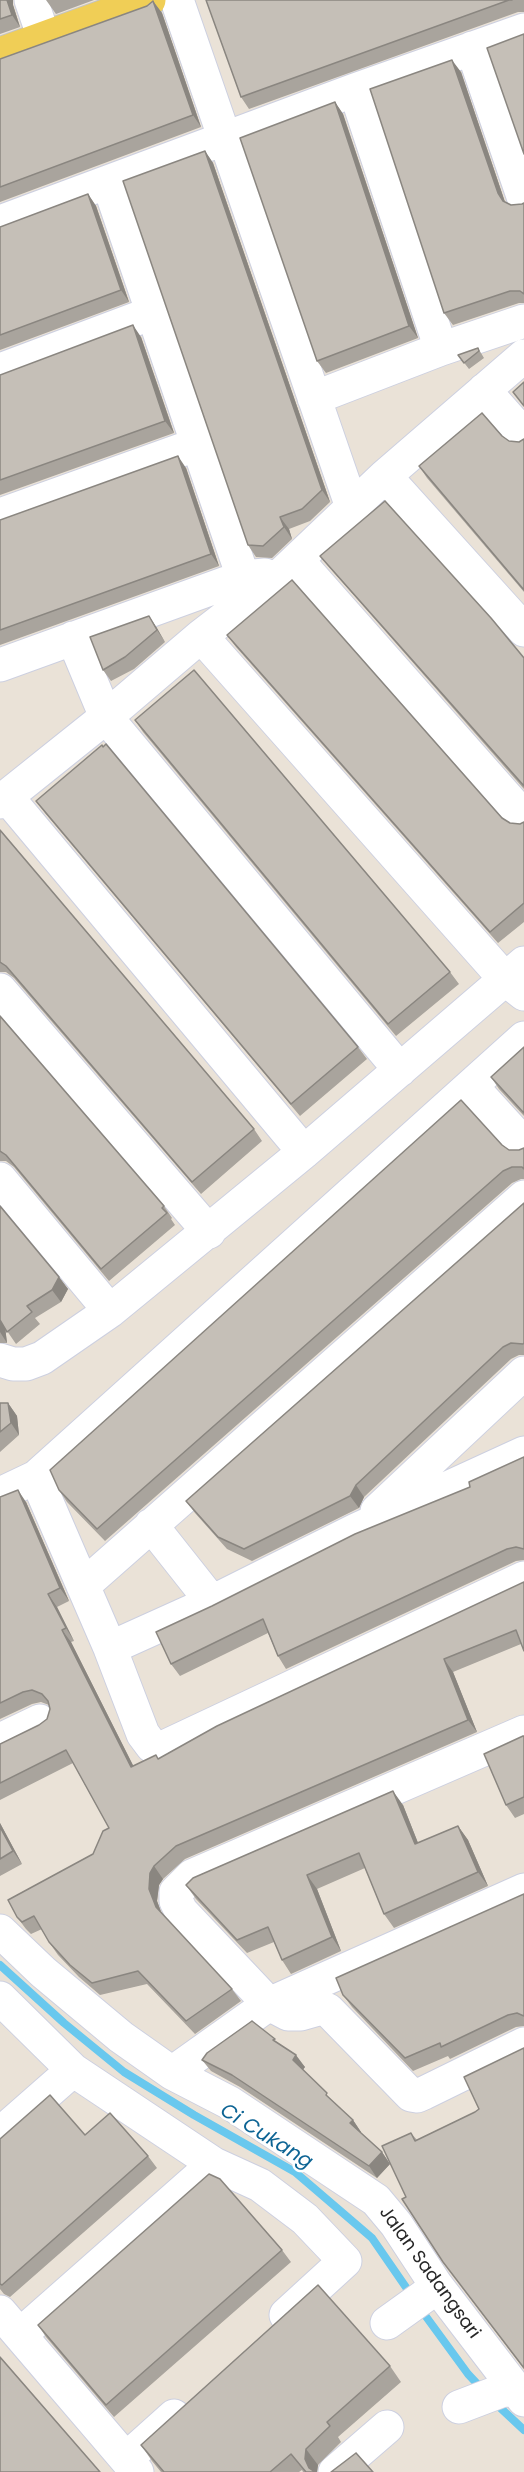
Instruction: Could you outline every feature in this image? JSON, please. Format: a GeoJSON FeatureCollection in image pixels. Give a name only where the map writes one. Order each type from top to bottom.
{"type":"FeatureCollection","features":[{"type":"Feature","properties":{"kind":"main road"},"geometry":{"type":"LineString","coordinates":[[0,54],[149,0]]}},
{"type":"Feature","properties":{"kind":"street"},"geometry":{"type":"LineString","coordinates":[[31,0],[44,38]]}},
{"type":"Feature","properties":{"kind":"street"},"geometry":{"type":"LineString","coordinates":[[177,0],[352,507]]}},
{"type":"Feature","properties":{"kind":"street"},"geometry":{"type":"LineString","coordinates":[[0,222],[225,137],[524,30]]}},
{"type":"Feature","properties":{"kind":"street"},"geometry":{"type":"LineString","coordinates":[[472,48],[524,199]]}},
{"type":"Feature","properties":{"kind":"street"},"geometry":{"type":"LineString","coordinates":[[355,90],[441,349]]}},
{"type":"Feature","properties":{"kind":"street"},"geometry":{"type":"LineString","coordinates":[[108,182],[243,577]]}},
{"type":"Feature","properties":{"kind":"street"},"geometry":{"type":"LineString","coordinates":[[0,370],[152,313]]}},
{"type":"Feature","properties":{"kind":"street"},"geometry":{"type":"LineString","coordinates":[[314,398],[441,349],[524,321]]}},
{"type":"Feature","properties":{"kind":"street"},"geometry":{"type":"LineString","coordinates":[[304,1152],[4,800],[201,636],[290,566],[385,476],[524,356]]}},
{"type":"Feature","properties":{"kind":"street"},"geometry":{"type":"LineString","coordinates":[[484,390],[524,435]]}},
{"type":"Feature","properties":{"kind":"street"},"geometry":{"type":"LineString","coordinates":[[0,515],[198,444]]}},
{"type":"Feature","properties":{"kind":"street"},"geometry":{"type":"LineString","coordinates":[[385,476],[524,630]]}},
{"type":"Feature","properties":{"kind":"street"},"geometry":{"type":"LineString","coordinates":[[0,665],[243,577],[290,566]]}},
{"type":"Feature","properties":{"kind":"street"},"geometry":{"type":"LineString","coordinates":[[290,566],[524,817]]}},
{"type":"Feature","properties":{"kind":"street"},"geometry":{"type":"LineString","coordinates":[[0,1360],[26,1364],[42,1359],[110,1311],[209,1232],[400,1070],[518,979],[201,636]]}},
{"type":"Feature","properties":{"kind":"street"},"geometry":{"type":"LineString","coordinates":[[74,638],[106,717],[400,1070]]}},
{"type":"Feature","properties":{"kind":"street"},"geometry":{"type":"LineString","coordinates":[[0,990],[209,1232]]}},
{"type":"Feature","properties":{"kind":"street"},"geometry":{"type":"LineString","coordinates":[[0,1494],[36,1477],[524,1038]]}},
{"type":"Feature","properties":{"kind":"street"},"geometry":{"type":"LineString","coordinates":[[471,1086],[524,1144]]}},
{"type":"Feature","properties":{"kind":"street"},"geometry":{"type":"LineString","coordinates":[[0,1179],[110,1311]]}},
{"type":"Feature","properties":{"kind":"street"},"geometry":{"type":"LineString","coordinates":[[83,1586],[524,1197]]}},
{"type":"Feature","properties":{"kind":"street"},"geometry":{"type":"LineString","coordinates":[[357,1530],[524,1373]]}},
{"type":"Feature","properties":{"kind":"street"},"geometry":{"type":"LineString","coordinates":[[110,1648],[212,1602],[357,1530],[524,1453]]}},
{"type":"Feature","properties":{"kind":"street"},"geometry":{"type":"LineString","coordinates":[[36,1477],[110,1648],[143,1734],[152,1746],[162,1748],[524,1578]]}},
{"type":"Feature","properties":{"kind":"street"},"geometry":{"type":"LineString","coordinates":[[151,1525],[212,1602]]}},
{"type":"Feature","properties":{"kind":"street"},"geometry":{"type":"LineString","coordinates":[[0,1740],[40,1721]]}},
{"type":"Feature","properties":{"kind":"street"},"geometry":{"type":"LineString","coordinates":[[524,1732],[192,1876],[176,1892],[176,1901],[181,1911],[269,2004],[288,2014],[301,2014],[322,2008],[328,2010],[411,2095],[417,2096],[524,2044]]}},
{"type":"Feature","properties":{"kind":"street"},"geometry":{"type":"LineString","coordinates":[[172,2073],[269,2004],[524,1890]]}},
{"type":"Feature","properties":{"kind":"street","name":"Jalan Sadangsari"},"geometry":{"type":"LineString","coordinates":[[0,1931],[43,1972],[121,2037],[172,2073],[230,2103],[376,2200],[396,2224],[414,2303],[495,2397]]}},
{"type":"Feature","properties":{"kind":"street"},"geometry":{"type":"LineString","coordinates":[[0,1998],[73,2070],[214,2164],[260,2185],[296,2212],[353,2270],[266,2332]]}},
{"type":"Feature","properties":{"kind":"street"},"geometry":{"type":"LineString","coordinates":[[0,2134],[73,2070]]}},
{"type":"Feature","properties":{"kind":"street"},"geometry":{"type":"LineString","coordinates":[[196,2395],[132,2465],[10,2323],[214,2164]]}},
{"type":"Feature","properties":{"kind":"street"},"geometry":{"type":"LineString","coordinates":[[335,2472],[387,2427]]}},
{"type":"Feature","properties":{"kind":"building"},"geometry":{"type":"Polygon","coordinates":[[[0,0],[7,0],[12,15],[0,19],[0,0]]]}},
{"type":"Feature","properties":{"kind":"building"},"geometry":{"type":"Polygon","coordinates":[[[206,0],[509,0],[241,97],[206,0]]]}},
{"type":"Feature","properties":{"kind":"building"},"geometry":{"type":"Polygon","coordinates":[[[153,1],[193,115],[0,187],[0,59],[147,6],[153,1]]]}},
{"type":"Feature","properties":{"kind":"building"},"geometry":{"type":"Polygon","coordinates":[[[524,34],[524,154],[487,48],[524,34]]]}},
{"type":"Feature","properties":{"kind":"building"},"geometry":{"type":"Polygon","coordinates":[[[452,60],[498,193],[503,201],[511,205],[524,203],[524,294],[520,291],[510,291],[444,313],[370,89],[452,60]]]}},
{"type":"Feature","properties":{"kind":"building"},"geometry":{"type":"Polygon","coordinates":[[[335,102],[409,326],[317,361],[240,138],[335,102]]]}},
{"type":"Feature","properties":{"kind":"building"},"geometry":{"type":"Polygon","coordinates":[[[205,151],[322,490],[302,509],[280,517],[284,527],[263,546],[248,545],[123,181],[205,151]]]}},
{"type":"Feature","properties":{"kind":"building"},"geometry":{"type":"Polygon","coordinates":[[[88,194],[121,290],[0,335],[0,227],[88,194]]]}},
{"type":"Feature","properties":{"kind":"building"},"geometry":{"type":"Polygon","coordinates":[[[133,325],[165,421],[0,480],[0,375],[133,325]]]}},
{"type":"Feature","properties":{"kind":"building"},"geometry":{"type":"Polygon","coordinates":[[[478,348],[479,351],[464,363],[458,355],[478,348]]]}},
{"type":"Feature","properties":{"kind":"building"},"geometry":{"type":"Polygon","coordinates":[[[524,382],[524,406],[513,392],[524,382]]]}},
{"type":"Feature","properties":{"kind":"building"},"geometry":{"type":"Polygon","coordinates":[[[482,413],[509,441],[519,442],[524,439],[524,590],[419,466],[482,413]]]}},
{"type":"Feature","properties":{"kind":"building"},"geometry":{"type":"Polygon","coordinates":[[[178,456],[211,554],[0,630],[0,520],[178,456]]]}},
{"type":"Feature","properties":{"kind":"building"},"geometry":{"type":"Polygon","coordinates":[[[385,501],[491,618],[524,658],[524,786],[320,556],[385,501]]]}},
{"type":"Feature","properties":{"kind":"building"},"geometry":{"type":"Polygon","coordinates":[[[292,580],[502,818],[510,823],[524,822],[524,903],[490,932],[227,635],[292,580]]]}},
{"type":"Feature","properties":{"kind":"building"},"geometry":{"type":"Polygon","coordinates":[[[149,616],[157,630],[125,657],[103,670],[90,637],[149,616]]]}},
{"type":"Feature","properties":{"kind":"building"},"geometry":{"type":"Polygon","coordinates":[[[194,670],[450,972],[388,1024],[135,720],[194,670]]]}},
{"type":"Feature","properties":{"kind":"building"},"geometry":{"type":"Polygon","coordinates":[[[106,744],[358,1047],[291,1104],[36,801],[106,744]]]}},
{"type":"Feature","properties":{"kind":"building"},"geometry":{"type":"Polygon","coordinates":[[[0,830],[254,1129],[192,1182],[6,966],[0,962],[0,830]]]}},
{"type":"Feature","properties":{"kind":"building"},"geometry":{"type":"Polygon","coordinates":[[[0,1016],[164,1206],[162,1208],[167,1213],[101,1269],[6,1155],[0,1151],[0,1016]]]}},
{"type":"Feature","properties":{"kind":"building"},"geometry":{"type":"Polygon","coordinates":[[[524,1047],[524,1113],[491,1077],[524,1047]]]}},
{"type":"Feature","properties":{"kind":"building"},"geometry":{"type":"Polygon","coordinates":[[[461,1100],[502,1145],[509,1150],[524,1148],[524,1169],[512,1167],[503,1171],[97,1529],[59,1490],[50,1470],[461,1100]]]}},
{"type":"Feature","properties":{"kind":"building"},"geometry":{"type":"Polygon","coordinates":[[[524,1203],[524,1343],[511,1343],[503,1347],[356,1485],[350,1496],[244,1549],[218,1537],[186,1501],[524,1203]]]}},
{"type":"Feature","properties":{"kind":"building"},"geometry":{"type":"Polygon","coordinates":[[[0,1206],[59,1277],[52,1290],[27,1306],[32,1312],[7,1332],[0,1320],[0,1206]]]}},
{"type":"Feature","properties":{"kind":"building"},"geometry":{"type":"Polygon","coordinates":[[[0,1403],[8,1403],[11,1423],[0,1432],[0,1403]]]}},
{"type":"Feature","properties":{"kind":"building"},"geometry":{"type":"Polygon","coordinates":[[[524,1457],[524,1549],[516,1547],[507,1549],[278,1656],[263,1619],[171,1664],[156,1632],[355,1534],[470,1487],[469,1482],[524,1457]]]}},
{"type":"Feature","properties":{"kind":"building"},"geometry":{"type":"Polygon","coordinates":[[[18,1490],[60,1588],[48,1594],[66,1628],[62,1630],[131,1767],[156,1755],[158,1759],[217,1726],[524,1582],[524,1651],[516,1630],[444,1659],[468,1720],[176,1846],[154,1866],[150,1873],[149,1889],[156,1907],[232,1989],[186,2021],[138,1971],[92,1983],[70,1965],[49,1942],[34,1916],[22,1922],[8,1900],[93,1854],[103,1831],[109,1828],[66,1750],[0,1783],[0,1744],[39,1725],[47,1719],[50,1709],[48,1701],[42,1694],[32,1690],[0,1703],[0,1497],[18,1490]]]}},
{"type":"Feature","properties":{"kind":"building"},"geometry":{"type":"Polygon","coordinates":[[[524,1736],[524,1797],[506,1805],[484,1754],[524,1736]]]}},
{"type":"Feature","properties":{"kind":"building"},"geometry":{"type":"Polygon","coordinates":[[[393,1791],[415,1844],[458,1826],[478,1872],[384,1914],[359,1853],[307,1875],[332,1937],[282,1960],[268,1927],[237,1940],[186,1885],[193,1878],[393,1791]]]}},
{"type":"Feature","properties":{"kind":"building"},"geometry":{"type":"Polygon","coordinates":[[[0,1827],[13,1851],[0,1859],[0,1827]]]}},
{"type":"Feature","properties":{"kind":"building"},"geometry":{"type":"Polygon","coordinates":[[[524,1894],[524,2016],[517,2013],[508,2015],[441,2047],[440,2043],[405,2058],[343,1995],[336,1978],[524,1894]]]}},
{"type":"Feature","properties":{"kind":"building"},"geometry":{"type":"Polygon","coordinates":[[[252,2021],[275,2039],[273,2040],[296,2055],[293,2060],[353,2120],[350,2123],[382,2152],[369,2166],[232,2075],[202,2060],[207,2053],[252,2021]]]}},
{"type":"Feature","properties":{"kind":"building"},"geometry":{"type":"Polygon","coordinates":[[[524,2048],[524,2368],[443,2262],[402,2199],[406,2197],[382,2146],[411,2133],[415,2141],[475,2112],[479,2109],[464,2077],[524,2048]]]}},
{"type":"Feature","properties":{"kind":"building"},"geometry":{"type":"Polygon","coordinates":[[[50,2095],[85,2135],[110,2113],[148,2156],[2,2285],[0,2284],[0,2139],[50,2095]]]}},
{"type":"Feature","properties":{"kind":"building"},"geometry":{"type":"Polygon","coordinates":[[[209,2174],[220,2179],[282,2250],[106,2405],[38,2325],[209,2174]]]}},
{"type":"Feature","properties":{"kind":"building"},"geometry":{"type":"Polygon","coordinates":[[[318,2285],[390,2366],[327,2422],[330,2426],[306,2449],[305,2459],[309,2468],[315,2472],[306,2472],[291,2454],[270,2472],[164,2472],[141,2445],[318,2285]]]}},
{"type":"Feature","properties":{"kind":"building"},"geometry":{"type":"Polygon","coordinates":[[[0,2357],[100,2472],[0,2472],[0,2357]]]}},
{"type":"Feature","properties":{"kind":"building"},"geometry":{"type":"Polygon","coordinates":[[[356,2453],[373,2472],[331,2472],[356,2453]]]}},
{"type":"Feature","properties":{"kind":"waterway","name":"Ci Cukang"},"geometry":{"type":"LineString","coordinates":[[0,1965],[64,2023],[124,2072],[295,2172],[372,2238],[412,2296]]}},
{"type":"Feature","properties":{"kind":"waterway","name":"Ci Cukang"},"geometry":{"type":"LineString","coordinates":[[419,2307],[468,2374],[482,2389]]}},
{"type":"Feature","properties":{"kind":"waterway","name":"Ci Cukang"},"geometry":{"type":"LineString","coordinates":[[493,2401],[524,2430]]}}]}
